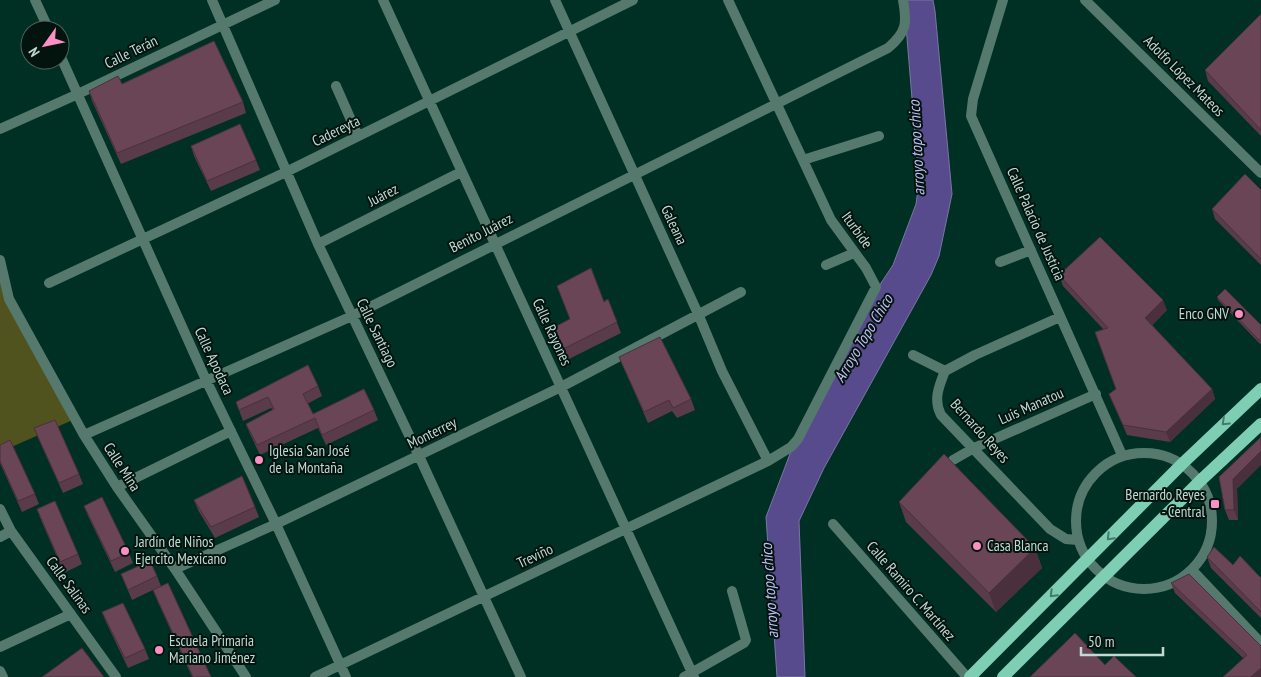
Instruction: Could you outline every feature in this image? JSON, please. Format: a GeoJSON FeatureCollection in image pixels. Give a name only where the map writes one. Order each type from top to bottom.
{"type":"FeatureCollection","features":[{"type":"Feature","properties":{"kind":"main road"},"geometry":{"type":"LineString","coordinates":[[969,677],[1182,464],[1261,389]]}},
{"type":"Feature","properties":{"kind":"main road"},"geometry":{"type":"LineString","coordinates":[[1003,677],[1261,424]]}},
{"type":"Feature","properties":{"kind":"street"},"geometry":{"type":"LineString","coordinates":[[35,0],[44,20]]}},
{"type":"Feature","properties":{"kind":"street","name":"Calle Santiago"},"geometry":{"type":"LineString","coordinates":[[212,0],[318,244],[522,677]]}},
{"type":"Feature","properties":{"kind":"street","name":"Calle Terán"},"geometry":{"type":"LineString","coordinates":[[0,129],[275,0]]}},
{"type":"Feature","properties":{"kind":"street","name":"Calle Rayones"},"geometry":{"type":"LineString","coordinates":[[383,0],[626,529],[690,676]]}},
{"type":"Feature","properties":{"kind":"street","name":"Galeana"},"geometry":{"type":"LineString","coordinates":[[555,0],[699,316],[722,371],[768,461]]}},
{"type":"Feature","properties":{"kind":"street","name":"Cadereyta"},"geometry":{"type":"LineString","coordinates":[[49,283],[286,172],[633,0]]}},
{"type":"Feature","properties":{"kind":"street","name":"Iturbide"},"geometry":{"type":"LineString","coordinates":[[728,0],[830,220],[866,268],[876,287],[798,439],[791,447],[768,461]]}},
{"type":"Feature","properties":{"kind":"street","name":"Benito Juárez"},"geometry":{"type":"LineString","coordinates":[[84,435],[352,316],[888,48],[902,33],[906,24],[903,0]]}},
{"type":"Feature","properties":{"kind":"street","name":"Calle Palacio de Justicia"},"geometry":{"type":"LineString","coordinates":[[1003,0],[972,99],[971,116],[1122,455]]}},
{"type":"Feature","properties":{"kind":"street","name":"Adolfo López Mateos"},"geometry":{"type":"LineString","coordinates":[[1085,0],[1261,173]]}},
{"type":"Feature","properties":{"kind":"street","name":"Calle Apodaca"},"geometry":{"type":"LineString","coordinates":[[67,70],[206,380],[276,524],[346,677]]}},
{"type":"Feature","properties":{"kind":"street"},"geometry":{"type":"LineString","coordinates":[[336,86],[358,136]]}},
{"type":"Feature","properties":{"kind":"street"},"geometry":{"type":"LineString","coordinates":[[802,160],[879,136]]}},
{"type":"Feature","properties":{"kind":"street","name":"Juárez"},"geometry":{"type":"LineString","coordinates":[[318,244],[462,172]]}},
{"type":"Feature","properties":{"kind":"street"},"geometry":{"type":"LineString","coordinates":[[1000,262],[1031,250]]}},
{"type":"Feature","properties":{"kind":"street"},"geometry":{"type":"LineString","coordinates":[[826,264],[854,253]]}},
{"type":"Feature","properties":{"kind":"street","name":"Calle Mina"},"geometry":{"type":"LineString","coordinates":[[0,260],[9,299],[84,435],[117,488],[175,569],[246,677]]}},
{"type":"Feature","properties":{"kind":"street","name":"Monterrey"},"geometry":{"type":"LineString","coordinates":[[175,569],[276,524],[561,388],[741,292]]}},
{"type":"Feature","properties":{"kind":"street"},"geometry":{"type":"LineString","coordinates":[[913,355],[944,371],[975,354],[1060,317]]}},
{"type":"Feature","properties":{"kind":"street","name":"Bernardo Reyes"},"geometry":{"type":"LineString","coordinates":[[944,371],[937,399],[938,410],[1050,529],[1066,539],[1078,540]]}},
{"type":"Feature","properties":{"kind":"street","name":"Luis Manatou"},"geometry":{"type":"LineString","coordinates":[[953,460],[974,448],[1096,394]]}},
{"type":"Feature","properties":{"kind":"street"},"geometry":{"type":"LineString","coordinates":[[117,488],[231,431]]}},
{"type":"Feature","properties":{"kind":"street"},"geometry":{"type":"LineString","coordinates":[[1142,452],[1163,455],[1182,464],[1200,482],[1209,499],[1212,518],[1210,537],[1204,554],[1192,570],[1177,581],[1159,588],[1140,589],[1121,585],[1104,576],[1087,560],[1078,540],[1075,519],[1079,499],[1088,480],[1103,465],[1122,455],[1142,452]]}},
{"type":"Feature","properties":{"kind":"street","name":"Treviño"},"geometry":{"type":"LineString","coordinates":[[315,677],[768,461]]}},
{"type":"Feature","properties":{"kind":"street","name":"Calle Salinas"},"geometry":{"type":"LineString","coordinates":[[0,509],[11,531],[116,677]]}},
{"type":"Feature","properties":{"kind":"street","name":"Calle Ramiro C. Martínez"},"geometry":{"type":"LineString","coordinates":[[833,524],[969,677]]}},
{"type":"Feature","properties":{"kind":"street"},"geometry":{"type":"LineString","coordinates":[[0,537],[11,531]]}},
{"type":"Feature","properties":{"kind":"street"},"geometry":{"type":"LineString","coordinates":[[1192,570],[1261,643]]}},
{"type":"Feature","properties":{"kind":"street"},"geometry":{"type":"LineString","coordinates":[[690,676],[741,647],[746,640],[732,591]]}},
{"type":"Feature","properties":{"kind":"street"},"geometry":{"type":"LineString","coordinates":[[0,647],[71,614]]}},
{"type":"Feature","properties":{"kind":"street"},"geometry":{"type":"LineString","coordinates":[[0,671],[3,677]]}},
{"type":"Feature","properties":{"kind":"shaded area"},"geometry":{"type":"Polygon","coordinates":[[[0,260],[9,299],[75,419],[0,452],[0,260]]]}},
{"type":"Feature","properties":{"kind":"water","name":"Arroyo Topo Chico"},"geometry":{"type":"Polygon","coordinates":[[[901,0],[933,0],[952,194],[939,256],[931,275],[824,468],[799,521],[805,677],[777,677],[766,517],[793,446],[873,295],[893,265],[916,204],[919,183],[905,14],[901,0]]]}},
{"type":"Feature","properties":{"kind":"building"},"geometry":{"type":"Polygon","coordinates":[[[1261,14],[1261,130],[1205,70],[1261,14]]]}},
{"type":"Feature","properties":{"kind":"building"},"geometry":{"type":"Polygon","coordinates":[[[214,41],[243,102],[117,153],[89,91],[118,76],[122,84],[214,41]]]}},
{"type":"Feature","properties":{"kind":"building"},"geometry":{"type":"Polygon","coordinates":[[[240,124],[256,160],[207,181],[191,146],[240,124]]]}},
{"type":"Feature","properties":{"kind":"building"},"geometry":{"type":"Polygon","coordinates":[[[1245,174],[1261,190],[1261,259],[1212,209],[1245,174]]]}},
{"type":"Feature","properties":{"kind":"building"},"geometry":{"type":"Polygon","coordinates":[[[1100,237],[1163,300],[1145,318],[1212,389],[1166,432],[1123,425],[1109,394],[1116,389],[1095,332],[1108,328],[1059,275],[1100,237]]]}},
{"type":"Feature","properties":{"kind":"building"},"geometry":{"type":"Polygon","coordinates":[[[591,268],[604,302],[608,299],[617,322],[557,352],[547,331],[570,319],[557,286],[591,268]]]}},
{"type":"Feature","properties":{"kind":"building","name":"Enco GNV"},"geometry":{"type":"Polygon","coordinates":[[[1225,289],[1261,325],[1261,338],[1259,340],[1217,297],[1225,289]]]}},
{"type":"Feature","properties":{"kind":"building"},"geometry":{"type":"Polygon","coordinates":[[[660,337],[691,399],[673,408],[669,400],[644,412],[619,357],[660,337]]]}},
{"type":"Feature","properties":{"kind":"building"},"geometry":{"type":"Polygon","coordinates":[[[308,365],[318,386],[303,394],[313,414],[364,389],[374,410],[322,435],[315,418],[257,445],[246,424],[274,409],[268,397],[239,410],[236,402],[308,365]]]}},
{"type":"Feature","properties":{"kind":"building"},"geometry":{"type":"Polygon","coordinates":[[[55,420],[79,474],[59,483],[34,428],[55,420]]]}},
{"type":"Feature","properties":{"kind":"building"},"geometry":{"type":"Polygon","coordinates":[[[1261,437],[1261,451],[1233,479],[1234,510],[1225,510],[1219,477],[1261,437]]]}},
{"type":"Feature","properties":{"kind":"building"},"geometry":{"type":"Polygon","coordinates":[[[10,440],[35,494],[18,501],[0,461],[0,445],[10,440]]]}},
{"type":"Feature","properties":{"kind":"building"},"geometry":{"type":"Polygon","coordinates":[[[944,454],[1035,548],[989,593],[899,502],[944,454]]]}},
{"type":"Feature","properties":{"kind":"building"},"geometry":{"type":"Polygon","coordinates":[[[242,476],[255,507],[211,527],[194,500],[242,476]]]}},
{"type":"Feature","properties":{"kind":"building"},"geometry":{"type":"Polygon","coordinates":[[[102,497],[129,553],[111,561],[84,506],[102,497]]]}},
{"type":"Feature","properties":{"kind":"building"},"geometry":{"type":"Polygon","coordinates":[[[55,501],[78,554],[60,562],[37,509],[55,501]]]}},
{"type":"Feature","properties":{"kind":"building"},"geometry":{"type":"Polygon","coordinates":[[[1214,547],[1233,565],[1240,556],[1261,578],[1261,612],[1207,557],[1214,547]]]}},
{"type":"Feature","properties":{"kind":"building"},"geometry":{"type":"Polygon","coordinates":[[[150,561],[157,576],[128,590],[121,574],[150,561]]]}},
{"type":"Feature","properties":{"kind":"building"},"geometry":{"type":"Polygon","coordinates":[[[1189,574],[1261,646],[1261,668],[1251,677],[1223,677],[1247,655],[1171,583],[1189,574]]]}},
{"type":"Feature","properties":{"kind":"building"},"geometry":{"type":"Polygon","coordinates":[[[168,583],[211,677],[193,677],[153,590],[168,583]]]}},
{"type":"Feature","properties":{"kind":"building"},"geometry":{"type":"Polygon","coordinates":[[[123,603],[145,649],[125,658],[102,612],[123,603]]]}},
{"type":"Feature","properties":{"kind":"building"},"geometry":{"type":"Polygon","coordinates":[[[1075,633],[1105,665],[1114,656],[1136,677],[1030,677],[1075,633]]]}},
{"type":"Feature","properties":{"kind":"building"},"geometry":{"type":"Polygon","coordinates":[[[82,648],[104,677],[42,677],[82,648]]]}},
{"type":"Feature","properties":{"kind":"place","name":"Enco GNV"},"geometry":{"type":"Point","coordinates":[1239,314]}},
{"type":"Feature","properties":{"kind":"place","name":"Iglesia San José de la Montaña"},"geometry":{"type":"Point","coordinates":[259,460]}},
{"type":"Feature","properties":{"kind":"place","name":"Bernardo Reyes - Central"},"geometry":{"type":"Point","coordinates":[1215,504]}},
{"type":"Feature","properties":{"kind":"place","name":"Casa Blanca"},"geometry":{"type":"Point","coordinates":[977,546]}},
{"type":"Feature","properties":{"kind":"place","name":"Jardín de Niños Ejercito Mexicano"},"geometry":{"type":"Point","coordinates":[125,551]}},
{"type":"Feature","properties":{"kind":"place","name":"Escuela Primaria Mariano Jiménez"},"geometry":{"type":"Point","coordinates":[159,650]}},
{"type":"Feature","properties":{"kind":"water label","name":"arroyo topo chico"},"geometry":{"type":"Point","coordinates":[916,148]}},
{"type":"Feature","properties":{"kind":"water label","name":"arroyo topo chico"},"geometry":{"type":"Point","coordinates":[769,591]}}]}
